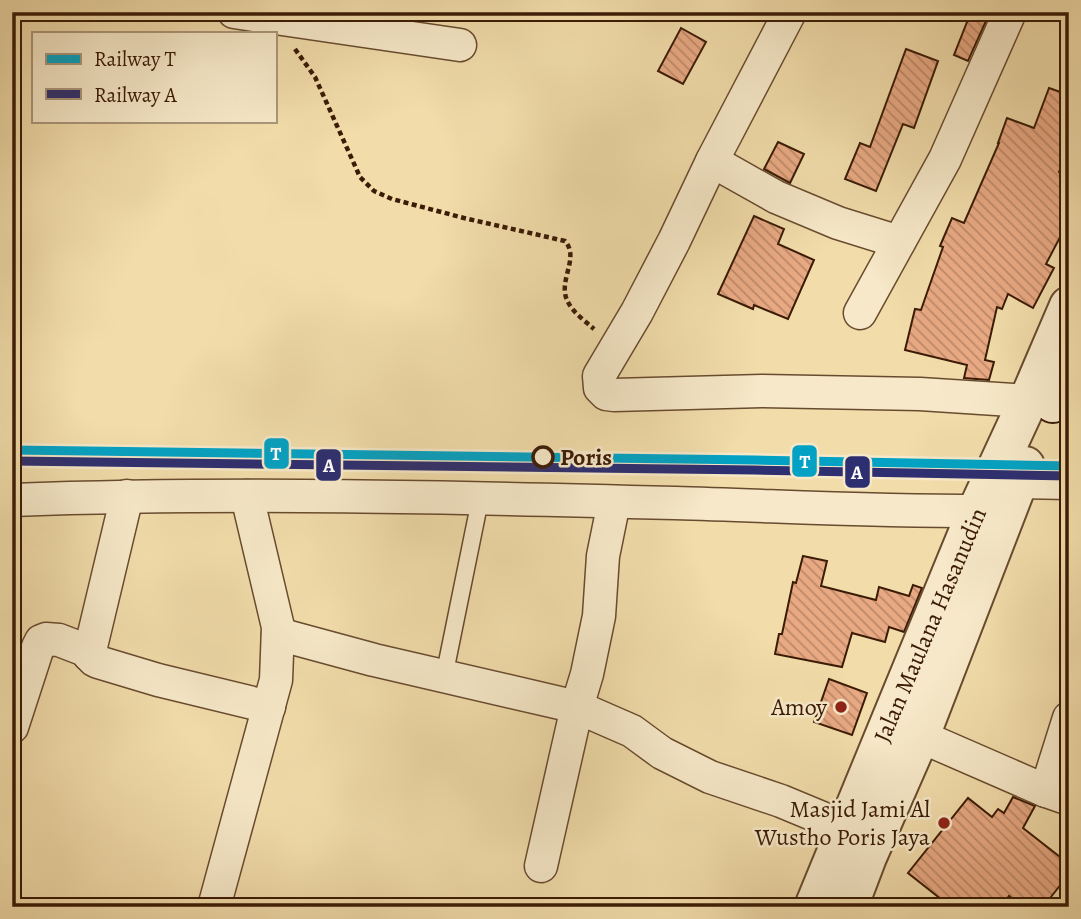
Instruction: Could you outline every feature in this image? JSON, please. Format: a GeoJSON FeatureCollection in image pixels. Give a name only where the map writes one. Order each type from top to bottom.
{"type":"FeatureCollection","features":[{"type":"Feature","properties":{"kind":"street"},"geometry":{"type":"LineString","coordinates":[[234,12],[460,45]]}},
{"type":"Feature","properties":{"kind":"street"},"geometry":{"type":"LineString","coordinates":[[790,12],[637,312],[599,376],[600,388],[606,394],[614,395],[775,392],[1050,393]]}},
{"type":"Feature","properties":{"kind":"street"},"geometry":{"type":"LineString","coordinates":[[860,313],[944,159],[1010,12]]}},
{"type":"Feature","properties":{"kind":"street"},"geometry":{"type":"LineString","coordinates":[[712,161],[776,197],[838,223],[899,242]]}},
{"type":"Feature","properties":{"kind":"street","name":"Jalan Maulana Hasanudin"},"geometry":{"type":"LineString","coordinates":[[848,907],[867,858],[905,729],[1000,502],[1050,393],[1069,306]]}},
{"type":"Feature","properties":{"kind":"street","name":"Jalan Maulana Hasanudin"},"geometry":{"type":"LineString","coordinates":[[1000,502],[1050,393]]}},
{"type":"Feature","properties":{"kind":"street"},"geometry":{"type":"LineString","coordinates":[[12,500],[247,496],[614,502],[1000,502],[1069,483]]}},
{"type":"Feature","properties":{"kind":"street"},"geometry":{"type":"LineString","coordinates":[[89,655],[127,496]]}},
{"type":"Feature","properties":{"kind":"street"},"geometry":{"type":"LineString","coordinates":[[214,907],[276,680],[278,628],[247,496]]}},
{"type":"Feature","properties":{"kind":"street"},"geometry":{"type":"LineString","coordinates":[[541,866],[599,616],[603,556],[614,502]]}},
{"type":"Feature","properties":{"kind":"street"},"geometry":{"type":"LineString","coordinates":[[278,634],[374,660],[577,708],[632,731],[662,753],[710,777],[780,801],[846,828]]}},
{"type":"Feature","properties":{"kind":"street"},"geometry":{"type":"LineString","coordinates":[[12,727],[41,641],[46,639],[59,640],[78,647],[98,662],[158,680],[269,707]]}},
{"type":"Feature","properties":{"kind":"street"},"geometry":{"type":"LineString","coordinates":[[905,729],[1058,795],[1069,718]]}},
{"type":"Feature","properties":{"kind":"street","name":"Jalan Maulana Hasanudin"},"geometry":{"type":"LineString","coordinates":[[814,907],[846,828],[905,729]]}},
{"type":"Feature","properties":{"kind":"lane"},"geometry":{"type":"LineString","coordinates":[[444,677],[480,500]]}},
{"type":"Feature","properties":{"kind":"path"},"geometry":{"type":"LineString","coordinates":[[271,18],[314,77],[360,177],[374,191],[392,199],[464,218],[565,241],[571,251],[566,277],[566,298],[572,309],[615,347]]}},
{"type":"Feature","properties":{"kind":"building"},"geometry":{"type":"Polygon","coordinates":[[[971,12],[990,12],[968,61],[954,55],[971,12]]]}},
{"type":"Feature","properties":{"kind":"building"},"geometry":{"type":"Polygon","coordinates":[[[681,28],[706,42],[683,84],[658,71],[681,28]]]}},
{"type":"Feature","properties":{"kind":"building"},"geometry":{"type":"Polygon","coordinates":[[[906,49],[938,61],[914,128],[903,124],[876,191],[845,179],[860,143],[870,147],[906,49]]]}},
{"type":"Feature","properties":{"kind":"building"},"geometry":{"type":"Polygon","coordinates":[[[1049,88],[1069,95],[1069,146],[1059,172],[1069,178],[1069,220],[1046,264],[1054,268],[1033,308],[1008,294],[1002,309],[997,307],[985,360],[994,362],[989,380],[964,378],[967,365],[905,350],[915,309],[921,310],[943,247],[940,246],[952,218],[964,223],[1007,118],[1034,128],[1049,88]]]}},
{"type":"Feature","properties":{"kind":"building"},"geometry":{"type":"Polygon","coordinates":[[[778,142],[804,154],[790,183],[764,169],[778,142]]]}},
{"type":"Feature","properties":{"kind":"building"},"geometry":{"type":"Polygon","coordinates":[[[754,216],[784,229],[778,244],[814,260],[788,319],[754,305],[753,309],[718,294],[754,216]]]}},
{"type":"Feature","properties":{"kind":"building"},"geometry":{"type":"Polygon","coordinates":[[[803,556],[827,561],[821,586],[876,600],[879,587],[909,596],[913,585],[922,588],[904,632],[889,627],[885,642],[852,633],[842,667],[775,654],[793,582],[796,583],[803,556]]]}},
{"type":"Feature","properties":{"kind":"building","name":"Amoy"},"geometry":{"type":"Polygon","coordinates":[[[829,679],[867,693],[852,735],[814,722],[829,679]]]}},
{"type":"Feature","properties":{"kind":"building"},"geometry":{"type":"Polygon","coordinates":[[[1013,797],[1035,806],[1023,828],[1069,864],[1069,874],[1043,907],[1022,907],[1009,896],[1001,907],[951,907],[908,873],[968,798],[992,817],[998,809],[1004,813],[1013,797]]]}},
{"type":"Feature","properties":{"kind":"rail line","name":"T"},"geometry":{"type":"LineString","coordinates":[[12,450],[1069,466]]}},
{"type":"Feature","properties":{"kind":"rail line","name":"A"},"geometry":{"type":"LineString","coordinates":[[12,461],[1069,476]]}},
{"type":"Feature","properties":{"kind":"place","name":"Poris"},"geometry":{"type":"Point","coordinates":[543,457]}},
{"type":"Feature","properties":{"kind":"place","name":"Amoy"},"geometry":{"type":"Point","coordinates":[841,707]}},
{"type":"Feature","properties":{"kind":"place","name":"Masjid Jami Al Wustho Poris Jaya"},"geometry":{"type":"Point","coordinates":[944,823]}}]}
